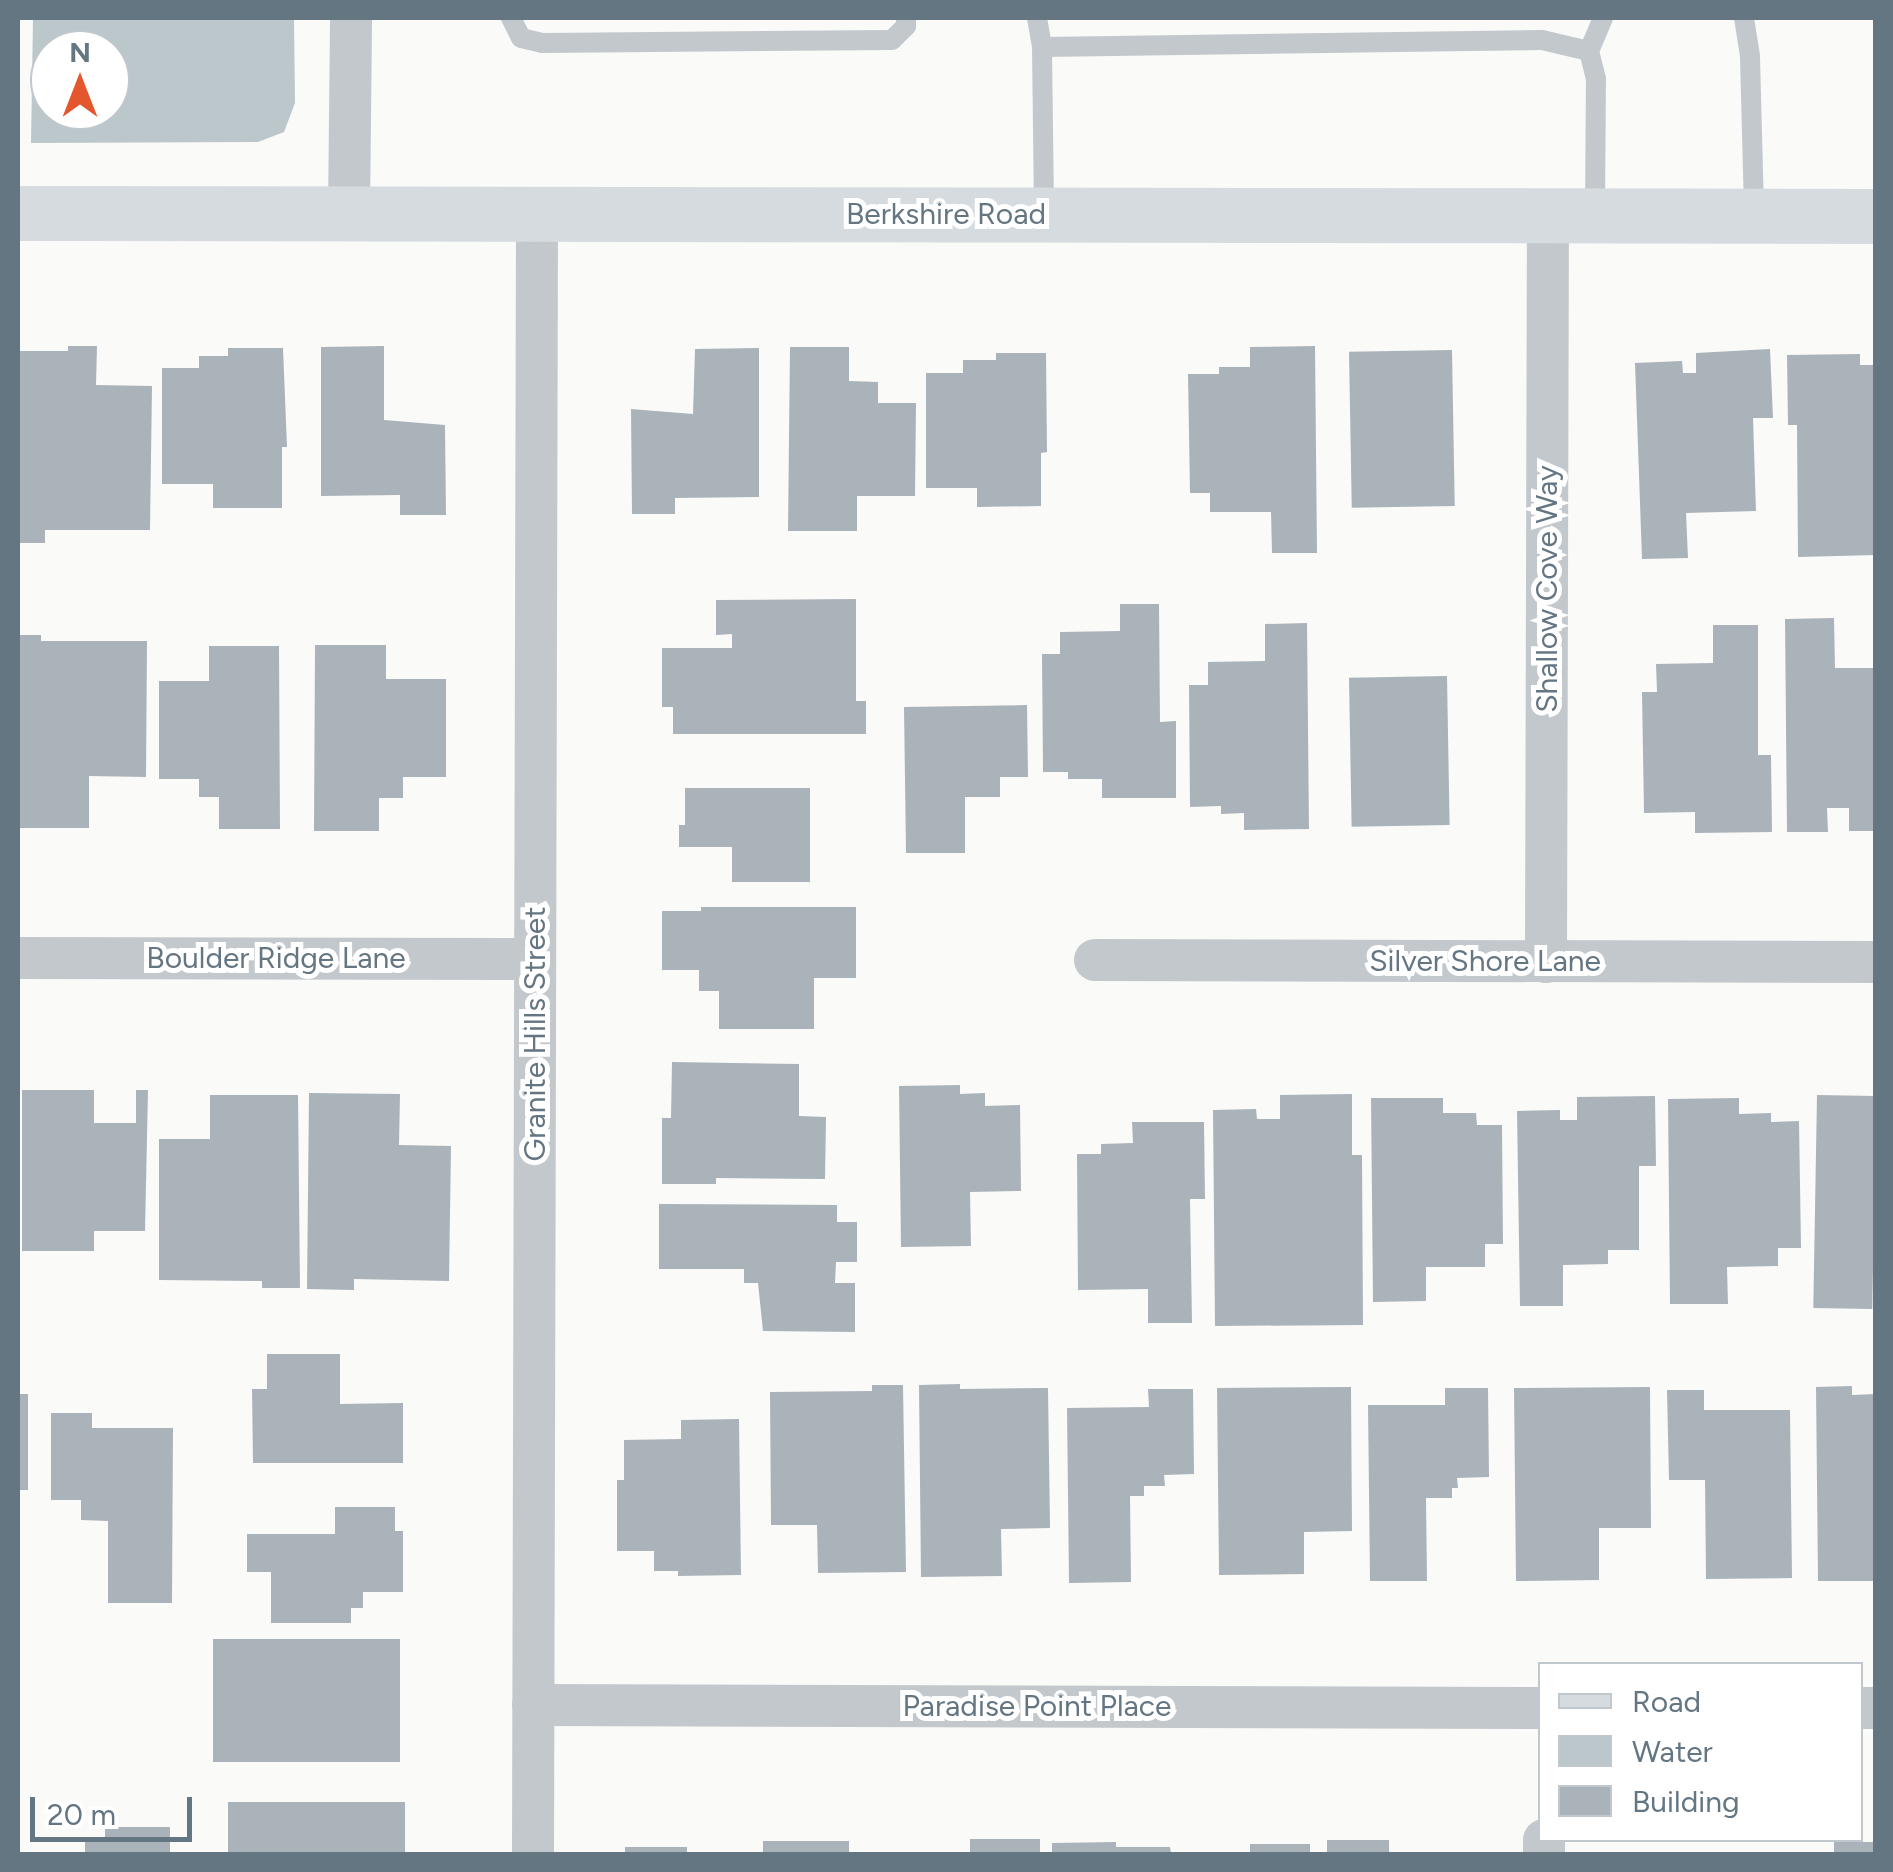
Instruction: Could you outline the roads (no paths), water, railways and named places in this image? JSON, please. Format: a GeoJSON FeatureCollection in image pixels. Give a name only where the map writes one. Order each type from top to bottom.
{"type":"FeatureCollection","features":[{"type":"Feature","properties":{"kind":"street"},"geometry":{"type":"LineString","coordinates":[[349,214],[351,18]]}},
{"type":"Feature","properties":{"kind":"street","name":"Berkshire Road"},"geometry":{"type":"LineString","coordinates":[[18,213],[1876,216]]}},
{"type":"Feature","properties":{"kind":"street","name":"Granite Hills Street"},"geometry":{"type":"LineString","coordinates":[[532,1854],[537,213]]}},
{"type":"Feature","properties":{"kind":"street","name":"Shallow Cove Way"},"geometry":{"type":"LineString","coordinates":[[1546,962],[1572,216]]}},
{"type":"Feature","properties":{"kind":"street","name":"Boulder Ridge Lane"},"geometry":{"type":"LineString","coordinates":[[18,958],[535,959]]}},
{"type":"Feature","properties":{"kind":"street","name":"Silver Shore Lane"},"geometry":{"type":"LineString","coordinates":[[1095,960],[1876,962]]}},
{"type":"Feature","properties":{"kind":"street","name":"Paradise Point Place"},"geometry":{"type":"LineString","coordinates":[[533,1705],[1538,1708]]}},
{"type":"Feature","properties":{"kind":"lane"},"geometry":{"type":"LineString","coordinates":[[512,18],[521,38],[542,43],[892,40],[906,26],[906,18]]}},
{"type":"Feature","properties":{"kind":"lane"},"geometry":{"type":"LineString","coordinates":[[1037,18],[1042,47],[1044,214]]}},
{"type":"Feature","properties":{"kind":"lane"},"geometry":{"type":"LineString","coordinates":[[1572,216],[1596,78],[1589,52],[1604,18]]}},
{"type":"Feature","properties":{"kind":"lane"},"geometry":{"type":"LineString","coordinates":[[1744,18],[1750,57],[1754,216]]}},
{"type":"Feature","properties":{"kind":"lane"},"geometry":{"type":"LineString","coordinates":[[1042,47],[1542,40],[1589,52]]}},
{"type":"Feature","properties":{"kind":"water"},"geometry":{"type":"Polygon","coordinates":[[[33,18],[294,18],[295,103],[284,132],[258,142],[31,143],[31,130],[130,130],[130,30],[33,30],[33,18]]]}}]}
